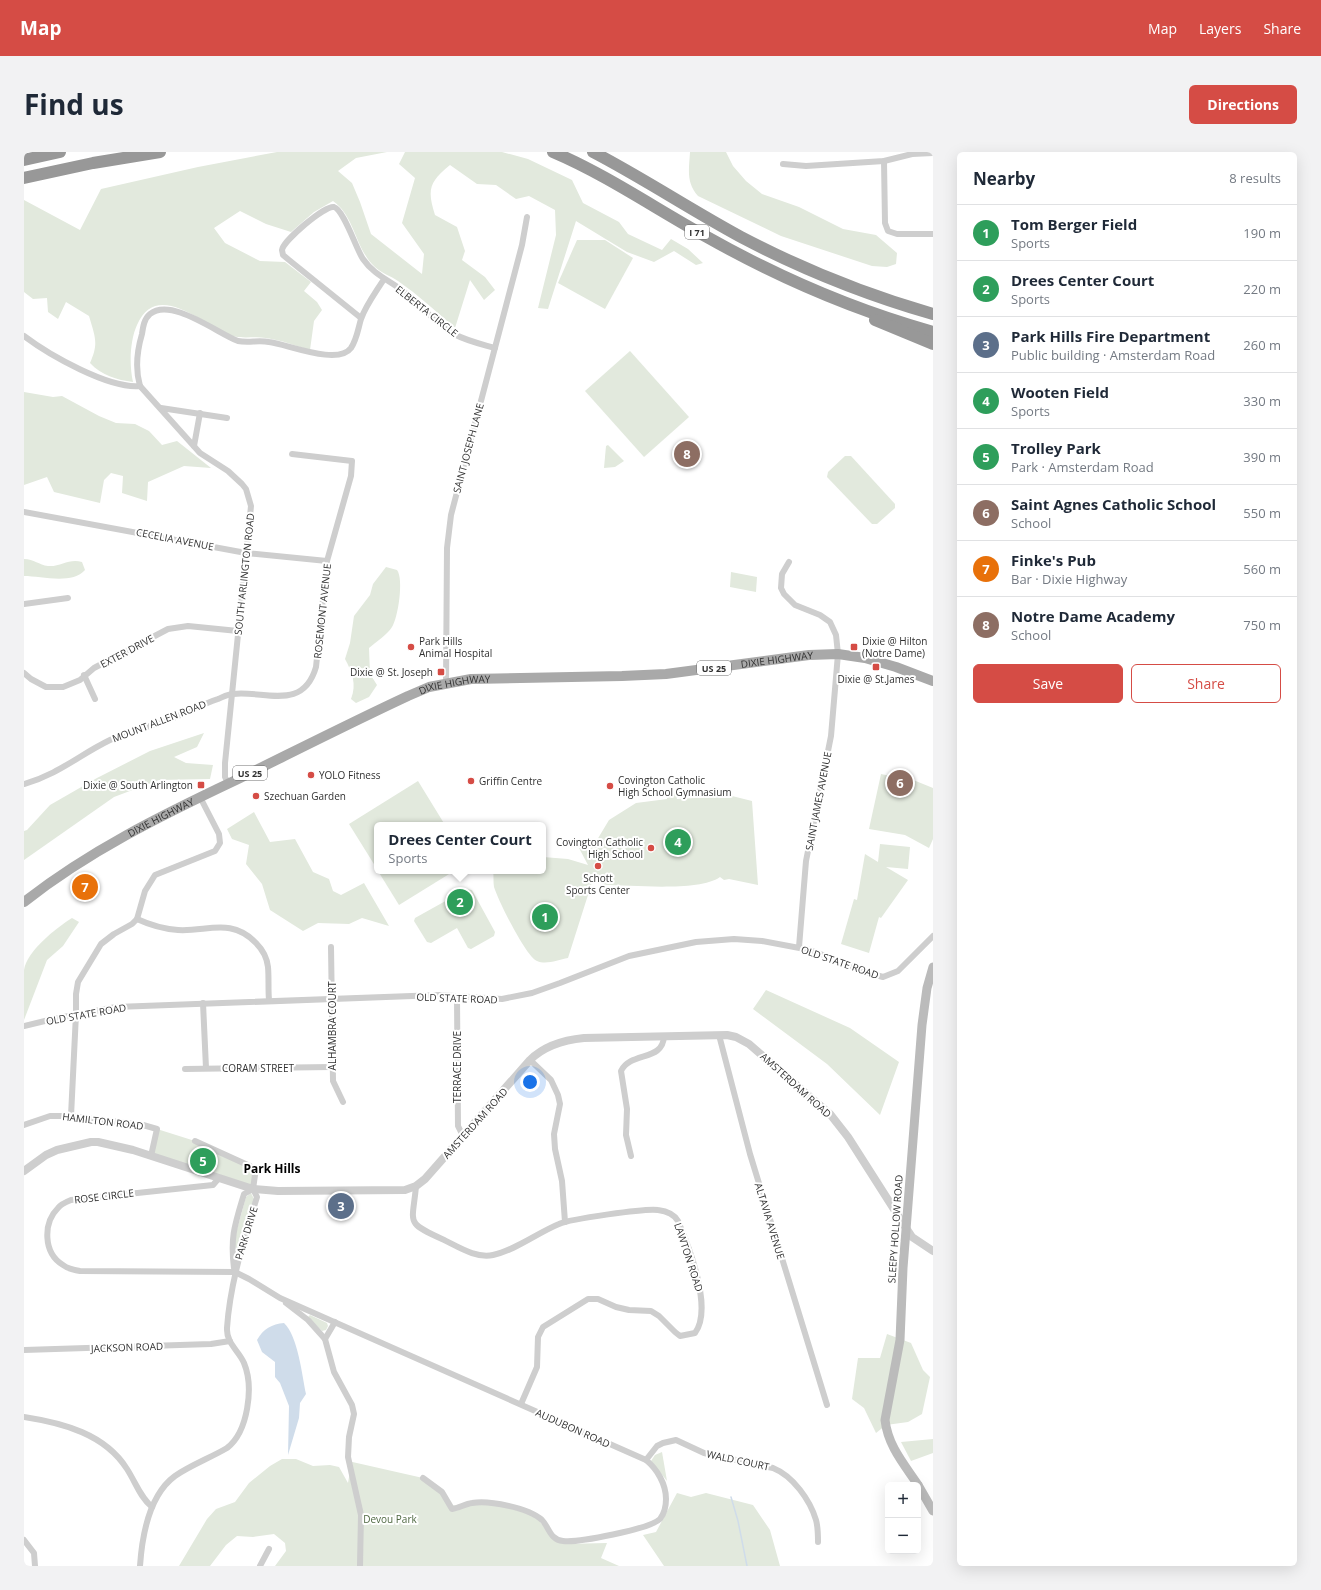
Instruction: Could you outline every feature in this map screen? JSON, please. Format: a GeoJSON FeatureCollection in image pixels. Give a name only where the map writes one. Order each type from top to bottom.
{"type":"FeatureCollection","features":[{"type":"Feature","properties":{"kind":"highway"},"geometry":{"type":"LineString","coordinates":[[24,160],[60,152]]}},
{"type":"Feature","properties":{"kind":"highway"},"geometry":{"type":"LineString","coordinates":[[24,178],[93,163],[160,152]]}},
{"type":"Feature","properties":{"kind":"highway","name":"I 71"},"geometry":{"type":"LineString","coordinates":[[553,152],[593,171],[735,253],[806,287],[844,302],[933,332]]}},
{"type":"Feature","properties":{"kind":"highway","name":"I 71"},"geometry":{"type":"LineString","coordinates":[[593,152],[742,237],[807,268],[868,293],[933,314]]}},
{"type":"Feature","properties":{"kind":"highway"},"geometry":{"type":"LineString","coordinates":[[807,268],[933,305]]}},
{"type":"Feature","properties":{"kind":"highway"},"geometry":{"type":"LineString","coordinates":[[844,302],[890,328],[933,344]]}},
{"type":"Feature","properties":{"kind":"main road","name":"DIXIE HIGHWAY"},"geometry":{"type":"LineString","coordinates":[[24,902],[101,848],[228,783],[408,696],[446,683],[471,679],[666,674],[808,655],[838,654],[865,658],[889,664],[933,681]]}},
{"type":"Feature","properties":{"kind":"main road","name":"SLEEPY HOLLOW ROAD"},"geometry":{"type":"LineString","coordinates":[[916,1482],[893,1448],[886,1430],[885,1420],[900,1340],[906,1228],[923,1013],[933,967]]}},
{"type":"Feature","properties":{"kind":"main road","name":"SLEEPY HOLLOW ROAD"},"geometry":{"type":"LineString","coordinates":[[921,1490],[933,1511]]}},
{"type":"Feature","properties":{"kind":"street"},"geometry":{"type":"LineString","coordinates":[[783,164],[806,166],[884,161],[912,154],[933,153]]}},
{"type":"Feature","properties":{"kind":"street"},"geometry":{"type":"LineString","coordinates":[[884,161],[885,223],[888,230],[897,234],[933,234]]}},
{"type":"Feature","properties":{"kind":"street","name":"ELBERTA CIRCLE"},"geometry":{"type":"LineString","coordinates":[[361,318],[283,255],[282,246],[288,239],[321,213],[334,207],[341,213],[363,260],[375,273],[404,291],[452,333],[494,348]]}},
{"type":"Feature","properties":{"kind":"street","name":"SAINT JOSEPH LANE"},"geometry":{"type":"LineString","coordinates":[[446,683],[447,548],[451,515],[522,245],[527,217]]}},
{"type":"Feature","properties":{"kind":"street"},"geometry":{"type":"LineString","coordinates":[[24,336],[46,352],[88,373],[123,384],[140,386],[136,368],[140,339],[145,321],[149,315],[156,311],[165,310],[179,312],[238,341],[248,343],[268,341],[315,353],[330,355],[342,354],[350,349],[357,335],[361,318],[384,279]]}},
{"type":"Feature","properties":{"kind":"street","name":"SOUTH ARLINGTON ROAD"},"geometry":{"type":"LineString","coordinates":[[140,386],[200,453],[236,477],[246,489],[251,506],[225,763],[225,777],[228,783]]}},
{"type":"Feature","properties":{"kind":"street"},"geometry":{"type":"LineString","coordinates":[[161,408],[227,418]]}},
{"type":"Feature","properties":{"kind":"street"},"geometry":{"type":"LineString","coordinates":[[194,446],[200,413]]}},
{"type":"Feature","properties":{"kind":"street","name":"ROSEMONT AVENUE"},"geometry":{"type":"LineString","coordinates":[[232,694],[287,696],[300,690],[310,680],[316,667],[327,561],[351,476],[352,461],[292,454]]}},
{"type":"Feature","properties":{"kind":"street","name":"CECELIA AVENUE"},"geometry":{"type":"LineString","coordinates":[[24,512],[246,553],[327,561]]}},
{"type":"Feature","properties":{"kind":"street","name":"SAINT JAMES AVENUE"},"geometry":{"type":"LineString","coordinates":[[789,562],[782,574],[781,588],[784,594],[794,605],[820,615],[830,622],[836,635],[838,654],[831,736],[806,862],[799,947]]}},
{"type":"Feature","properties":{"kind":"street"},"geometry":{"type":"LineString","coordinates":[[24,604],[68,598]]}},
{"type":"Feature","properties":{"kind":"street","name":"EXTER DRIVE"},"geometry":{"type":"LineString","coordinates":[[24,673],[38,684],[54,688],[69,685],[80,680],[84,675],[157,634],[174,627],[188,626],[238,631]]}},
{"type":"Feature","properties":{"kind":"street"},"geometry":{"type":"LineString","coordinates":[[84,675],[95,699]]}},
{"type":"Feature","properties":{"kind":"street","name":"MOUNT ALLEN ROAD"},"geometry":{"type":"LineString","coordinates":[[24,784],[50,776],[119,736],[164,722],[232,694]]}},
{"type":"Feature","properties":{"kind":"street"},"geometry":{"type":"LineString","coordinates":[[71,1116],[76,987],[88,963],[101,944],[114,934],[132,924],[137,919],[146,886],[155,875],[212,853],[220,843],[219,834],[200,797]]}},
{"type":"Feature","properties":{"kind":"street"},"geometry":{"type":"LineString","coordinates":[[137,919],[163,928],[177,930],[218,926],[233,928],[243,933],[255,942],[264,954],[268,966],[268,1000]]}},
{"type":"Feature","properties":{"kind":"street","name":"OLD STATE ROAD"},"geometry":{"type":"LineString","coordinates":[[24,1026],[76,1014],[116,1007],[268,1000],[439,996],[494,1000],[520,995],[560,983],[623,958],[696,942],[750,939],[799,947],[822,953],[883,977],[898,971],[933,936]]}},
{"type":"Feature","properties":{"kind":"street","name":"ALHAMBRA COURT"},"geometry":{"type":"LineString","coordinates":[[331,947],[332,1081],[343,1102]]}},
{"type":"Feature","properties":{"kind":"street","name":"TERRACE DRIVE"},"geometry":{"type":"LineString","coordinates":[[457,998],[458,1126],[463,1136]]}},
{"type":"Feature","properties":{"kind":"street"},"geometry":{"type":"LineString","coordinates":[[203,1003],[206,1068]]}},
{"type":"Feature","properties":{"kind":"street","name":"AMSTERDAM ROAD"},"geometry":{"type":"LineString","coordinates":[[24,1171],[46,1155],[57,1150],[90,1142],[114,1145],[253,1189],[266,1191],[401,1191],[416,1186],[425,1179],[530,1060],[538,1053],[570,1040],[720,1035],[736,1037],[749,1044],[830,1114],[848,1137],[894,1212],[912,1237],[933,1251]]}},
{"type":"Feature","properties":{"kind":"street","name":"ALTAVIA AVENUE"},"geometry":{"type":"LineString","coordinates":[[720,1035],[750,1154],[827,1405]]}},
{"type":"Feature","properties":{"kind":"street"},"geometry":{"type":"LineString","coordinates":[[631,1156],[626,1135],[627,1109],[621,1070],[630,1060],[651,1055],[659,1050],[663,1044],[664,1036]]}},
{"type":"Feature","properties":{"kind":"street"},"geometry":{"type":"LineString","coordinates":[[530,1060],[551,1080],[558,1095],[560,1104],[554,1142],[562,1181],[564,1222]]}},
{"type":"Feature","properties":{"kind":"street","name":"CORAM STREET"},"geometry":{"type":"LineString","coordinates":[[185,1069],[332,1067]]}},
{"type":"Feature","properties":{"kind":"street","name":"HAMILTON ROAD"},"geometry":{"type":"LineString","coordinates":[[24,1125],[50,1116],[71,1116],[143,1125],[157,1129],[151,1156]]}},
{"type":"Feature","properties":{"kind":"street"},"geometry":{"type":"LineString","coordinates":[[195,1141],[250,1166],[255,1175],[253,1189]]}},
{"type":"Feature","properties":{"kind":"street","name":"ROSE CIRCLE"},"geometry":{"type":"LineString","coordinates":[[219,1178],[213,1185],[71,1200],[57,1209],[53,1215],[47,1232],[48,1242],[57,1261],[69,1268],[80,1271],[235,1272]]}},
{"type":"Feature","properties":{"kind":"street","name":"LAWTON ROAD"},"geometry":{"type":"LineString","coordinates":[[416,1186],[412,1213],[414,1224],[424,1231],[479,1255],[493,1255],[506,1250],[564,1222],[651,1209],[671,1214],[680,1224],[700,1288],[702,1309],[700,1325],[695,1333],[680,1336],[651,1311],[629,1310],[616,1307],[598,1299],[588,1299],[543,1327],[538,1337],[537,1367],[521,1404]]}},
{"type":"Feature","properties":{"kind":"street","name":"PARK DRIVE"},"geometry":{"type":"LineString","coordinates":[[253,1189],[257,1197],[235,1272],[231,1248],[232,1235],[244,1194],[253,1189]]}},
{"type":"Feature","properties":{"kind":"street"},"geometry":{"type":"LineString","coordinates":[[140,1566],[142,1538],[152,1507],[162,1490],[173,1477],[234,1443],[242,1430],[248,1397],[248,1378],[244,1363],[230,1341],[227,1329],[235,1272]]}},
{"type":"Feature","properties":{"kind":"street","name":"AUDUBON ROAD"},"geometry":{"type":"LineString","coordinates":[[235,1272],[280,1298],[646,1460],[658,1473],[667,1498],[664,1513],[660,1519],[646,1527],[601,1537],[576,1541],[562,1541],[552,1536],[542,1520],[534,1515],[503,1505],[486,1502],[473,1503],[452,1510],[442,1492],[423,1478]]}},
{"type":"Feature","properties":{"kind":"street"},"geometry":{"type":"LineString","coordinates":[[280,1298],[308,1320],[325,1340],[331,1366],[346,1391],[354,1414],[349,1437],[348,1461],[361,1515],[360,1566]]}},
{"type":"Feature","properties":{"kind":"street"},"geometry":{"type":"LineString","coordinates":[[325,1340],[335,1322]]}},
{"type":"Feature","properties":{"kind":"street","name":"JACKSON ROAD"},"geometry":{"type":"LineString","coordinates":[[24,1350],[211,1344],[230,1341]]}},
{"type":"Feature","properties":{"kind":"street"},"geometry":{"type":"LineString","coordinates":[[24,1417],[56,1423],[89,1435],[99,1441],[119,1458],[127,1469],[144,1500],[152,1507]]}},
{"type":"Feature","properties":{"kind":"street","name":"WALD COURT"},"geometry":{"type":"LineString","coordinates":[[646,1460],[657,1446],[676,1440],[704,1453],[781,1471],[792,1481],[810,1507],[816,1521],[818,1542]]}},
{"type":"Feature","properties":{"kind":"street"},"geometry":{"type":"LineString","coordinates":[[24,1540],[34,1553],[35,1566]]}},
{"type":"Feature","properties":{"kind":"street"},"geometry":{"type":"LineString","coordinates":[[260,1566],[269,1549]]}},
{"type":"Feature","properties":{"kind":"green space"},"geometry":{"type":"Polygon","coordinates":[[[277,152],[387,152],[356,158],[338,171],[352,183],[371,234],[422,274],[424,254],[402,223],[415,178],[399,164],[405,152],[502,152],[528,159],[572,180],[583,203],[619,222],[628,234],[662,250],[671,239],[688,249],[703,263],[696,265],[674,251],[654,262],[627,252],[576,221],[548,309],[538,308],[556,235],[555,210],[529,196],[516,199],[496,185],[477,184],[450,165],[438,176],[432,187],[431,199],[435,215],[457,227],[465,251],[462,260],[485,277],[495,290],[484,300],[470,280],[455,328],[413,292],[398,281],[380,271],[368,260],[346,215],[333,201],[314,212],[291,232],[266,224],[240,211],[214,228],[225,243],[260,261],[285,262],[311,282],[304,291],[317,302],[322,310],[314,321],[310,350],[262,337],[233,336],[182,310],[169,305],[156,306],[146,312],[137,325],[131,353],[133,382],[127,381],[104,374],[90,363],[93,356],[95,340],[89,316],[66,302],[58,319],[48,312],[47,298],[33,299],[24,292],[24,200],[80,230],[101,189],[198,167],[277,152]]]}},
{"type":"Feature","properties":{"kind":"green space"},"geometry":{"type":"Polygon","coordinates":[[[690,152],[726,152],[733,166],[746,181],[762,194],[799,207],[843,229],[876,235],[897,253],[896,264],[887,267],[872,266],[781,236],[698,196],[694,191],[689,176],[690,152]]]}},
{"type":"Feature","properties":{"kind":"green space"},"geometry":{"type":"Polygon","coordinates":[[[577,240],[605,240],[633,258],[605,309],[558,283],[577,240]]]}},
{"type":"Feature","properties":{"kind":"green space"},"geometry":{"type":"Polygon","coordinates":[[[630,351],[689,417],[644,457],[585,391],[630,351]]]}},
{"type":"Feature","properties":{"kind":"green space"},"geometry":{"type":"Polygon","coordinates":[[[24,392],[53,397],[62,396],[99,416],[116,423],[135,424],[149,431],[162,445],[177,441],[211,468],[184,466],[148,482],[147,501],[122,493],[123,476],[111,473],[104,480],[100,503],[54,492],[47,477],[24,485],[24,392]]]}},
{"type":"Feature","properties":{"kind":"green space"},"geometry":{"type":"Polygon","coordinates":[[[608,445],[624,461],[615,467],[604,468],[606,446],[608,445]]]}},
{"type":"Feature","properties":{"kind":"green space"},"geometry":{"type":"Polygon","coordinates":[[[845,456],[851,456],[895,504],[895,508],[877,524],[872,524],[827,477],[828,472],[845,456]]]}},
{"type":"Feature","properties":{"kind":"green space"},"geometry":{"type":"Polygon","coordinates":[[[24,559],[48,566],[77,561],[82,562],[85,570],[79,575],[56,579],[24,576],[24,559]]]}},
{"type":"Feature","properties":{"kind":"green space"},"geometry":{"type":"Polygon","coordinates":[[[386,567],[397,570],[399,575],[400,590],[396,616],[390,630],[369,648],[370,674],[377,685],[369,697],[356,703],[351,699],[354,683],[345,659],[350,643],[354,616],[370,595],[373,584],[386,567]]]}},
{"type":"Feature","properties":{"kind":"green space"},"geometry":{"type":"Polygon","coordinates":[[[731,572],[757,577],[756,592],[730,587],[731,572]]]}},
{"type":"Feature","properties":{"kind":"green space"},"geometry":{"type":"Polygon","coordinates":[[[204,733],[197,747],[174,757],[186,763],[213,765],[210,779],[159,780],[114,797],[24,860],[24,831],[27,830],[50,805],[97,778],[150,751],[204,733]]]}},
{"type":"Feature","properties":{"kind":"green space"},"geometry":{"type":"Polygon","coordinates":[[[881,774],[900,778],[901,775],[933,788],[933,839],[929,848],[905,835],[869,829],[881,774]]]}},
{"type":"Feature","properties":{"kind":"green space"},"geometry":{"type":"Polygon","coordinates":[[[418,781],[443,822],[374,822],[374,864],[349,824],[418,781]]]}},
{"type":"Feature","properties":{"kind":"green space"},"geometry":{"type":"Polygon","coordinates":[[[676,793],[677,799],[732,796],[752,801],[758,885],[729,879],[724,880],[720,877],[710,882],[697,885],[665,887],[604,885],[594,876],[568,958],[552,962],[541,962],[532,957],[526,950],[501,903],[494,887],[493,874],[546,874],[546,857],[568,859],[588,865],[579,848],[586,844],[594,845],[609,820],[636,803],[667,799],[667,794],[676,793]]]}},
{"type":"Feature","properties":{"kind":"green space"},"geometry":{"type":"Polygon","coordinates":[[[254,812],[270,842],[295,839],[313,872],[329,879],[333,891],[341,895],[364,883],[389,926],[362,918],[349,924],[318,923],[303,931],[270,910],[262,884],[246,864],[249,845],[232,839],[227,829],[254,812]]]}},
{"type":"Feature","properties":{"kind":"green space"},"geometry":{"type":"Polygon","coordinates":[[[880,844],[910,847],[908,869],[886,867],[908,880],[881,918],[879,917],[869,953],[841,944],[854,899],[857,900],[865,854],[878,862],[880,844]]]}},
{"type":"Feature","properties":{"kind":"green space"},"geometry":{"type":"Polygon","coordinates":[[[380,874],[449,874],[399,905],[380,874]]]}},
{"type":"Feature","properties":{"kind":"green space"},"geometry":{"type":"Polygon","coordinates":[[[467,889],[472,890],[495,932],[494,936],[471,949],[468,948],[457,928],[431,943],[427,942],[414,921],[415,918],[467,889]]]}},
{"type":"Feature","properties":{"kind":"green space"},"geometry":{"type":"Polygon","coordinates":[[[72,918],[79,922],[63,946],[47,960],[24,1020],[24,970],[26,963],[36,948],[43,941],[72,918]]]}},
{"type":"Feature","properties":{"kind":"green space"},"geometry":{"type":"Polygon","coordinates":[[[766,990],[850,1028],[899,1062],[880,1115],[827,1064],[753,1009],[766,990]]]}},
{"type":"Feature","properties":{"kind":"green space"},"geometry":{"type":"Polygon","coordinates":[[[157,1129],[195,1141],[254,1170],[253,1189],[151,1156],[157,1129]]]}},
{"type":"Feature","properties":{"kind":"green space"},"geometry":{"type":"Polygon","coordinates":[[[251,1193],[254,1199],[239,1249],[236,1250],[234,1240],[246,1197],[251,1193]]]}},
{"type":"Feature","properties":{"kind":"green space"},"geometry":{"type":"Polygon","coordinates":[[[310,1315],[327,1323],[328,1326],[326,1330],[322,1331],[308,1317],[310,1315]]]}},
{"type":"Feature","properties":{"kind":"green space"},"geometry":{"type":"Polygon","coordinates":[[[887,1334],[911,1343],[923,1370],[930,1377],[922,1414],[908,1422],[886,1425],[876,1433],[864,1408],[852,1399],[858,1358],[880,1358],[887,1334]]]}},
{"type":"Feature","properties":{"kind":"green space"},"geometry":{"type":"Polygon","coordinates":[[[933,1439],[933,1453],[911,1461],[901,1442],[933,1439]]]}},
{"type":"Feature","properties":{"kind":"green space"},"geometry":{"type":"Polygon","coordinates":[[[662,1452],[667,1481],[651,1461],[655,1455],[662,1452]]]}},
{"type":"Feature","properties":{"kind":"green space","name":"Devou Park"},"geometry":{"type":"Polygon","coordinates":[[[282,1459],[296,1459],[313,1466],[330,1465],[339,1467],[348,1483],[350,1471],[348,1461],[423,1478],[439,1488],[448,1506],[486,1502],[534,1515],[552,1536],[563,1544],[607,1543],[601,1558],[619,1566],[275,1566],[286,1551],[285,1543],[274,1534],[253,1537],[237,1536],[226,1545],[210,1566],[179,1566],[207,1519],[216,1509],[235,1502],[249,1483],[270,1466],[282,1459]]]}},
{"type":"Feature","properties":{"kind":"green space"},"geometry":{"type":"Polygon","coordinates":[[[677,1493],[691,1497],[706,1493],[753,1505],[770,1530],[780,1566],[664,1566],[643,1535],[656,1532],[677,1493]]]}},
{"type":"Feature","properties":{"kind":"water"},"geometry":{"type":"Polygon","coordinates":[[[284,1323],[289,1329],[296,1346],[306,1394],[300,1403],[299,1418],[288,1455],[289,1406],[280,1383],[275,1377],[275,1362],[262,1352],[257,1340],[268,1328],[284,1323]]]}},
{"type":"Feature","properties":{"kind":"waterway"},"geometry":{"type":"LineString","coordinates":[[731,1497],[738,1521],[747,1566]]}},
{"type":"Feature","properties":{"kind":"place","name":"Notre Dame Academy"},"geometry":{"type":"Point","coordinates":[687,454]}},
{"type":"Feature","properties":{"kind":"place","name":"Park Hills Animal Hospital"},"geometry":{"type":"Point","coordinates":[411,647]}},
{"type":"Feature","properties":{"kind":"place","name":"Dixie @ Hilton (Notre Dame)"},"geometry":{"type":"Point","coordinates":[854,647]}},
{"type":"Feature","properties":{"kind":"place","name":"Dixie @ St.James"},"geometry":{"type":"Point","coordinates":[876,667]}},
{"type":"Feature","properties":{"kind":"place","name":"Dixie @ St. Joseph"},"geometry":{"type":"Point","coordinates":[441,672]}},
{"type":"Feature","properties":{"kind":"place","name":"YOLO Fitness"},"geometry":{"type":"Point","coordinates":[311,775]}},
{"type":"Feature","properties":{"kind":"place","name":"Griffin Centre"},"geometry":{"type":"Point","coordinates":[471,781]}},
{"type":"Feature","properties":{"kind":"place","name":"Saint Agnes Catholic School"},"geometry":{"type":"Point","coordinates":[900,783]}},
{"type":"Feature","properties":{"kind":"place","name":"Dixie @ South Arlington"},"geometry":{"type":"Point","coordinates":[201,785]}},
{"type":"Feature","properties":{"kind":"place","name":"Covington Catholic High School Gymnasium"},"geometry":{"type":"Point","coordinates":[610,786]}},
{"type":"Feature","properties":{"kind":"place","name":"Szechuan Garden"},"geometry":{"type":"Point","coordinates":[256,796]}},
{"type":"Feature","properties":{"kind":"place","name":"Wooten Field"},"geometry":{"type":"Point","coordinates":[678,842]}},
{"type":"Feature","properties":{"kind":"place","name":"Covington Catholic High School"},"geometry":{"type":"Point","coordinates":[651,848]}},
{"type":"Feature","properties":{"kind":"place","name":"Schott Sports Center"},"geometry":{"type":"Point","coordinates":[598,866]}},
{"type":"Feature","properties":{"kind":"place","name":"Finke's Pub"},"geometry":{"type":"Point","coordinates":[85,887]}},
{"type":"Feature","properties":{"kind":"place","name":"Drees Center Court"},"geometry":{"type":"Point","coordinates":[460,902]}},
{"type":"Feature","properties":{"kind":"place","name":"Tom Berger Field"},"geometry":{"type":"Point","coordinates":[545,917]}},
{"type":"Feature","properties":{"kind":"place","name":"Trolley Park"},"geometry":{"type":"Point","coordinates":[203,1161]}},
{"type":"Feature","properties":{"kind":"place","name":"Park Hills Fire Department"},"geometry":{"type":"Point","coordinates":[341,1206]}},
{"type":"Feature","properties":{"kind":"district","name":"Park Hills"},"geometry":{"type":"Point","coordinates":[272,1168]}}]}
